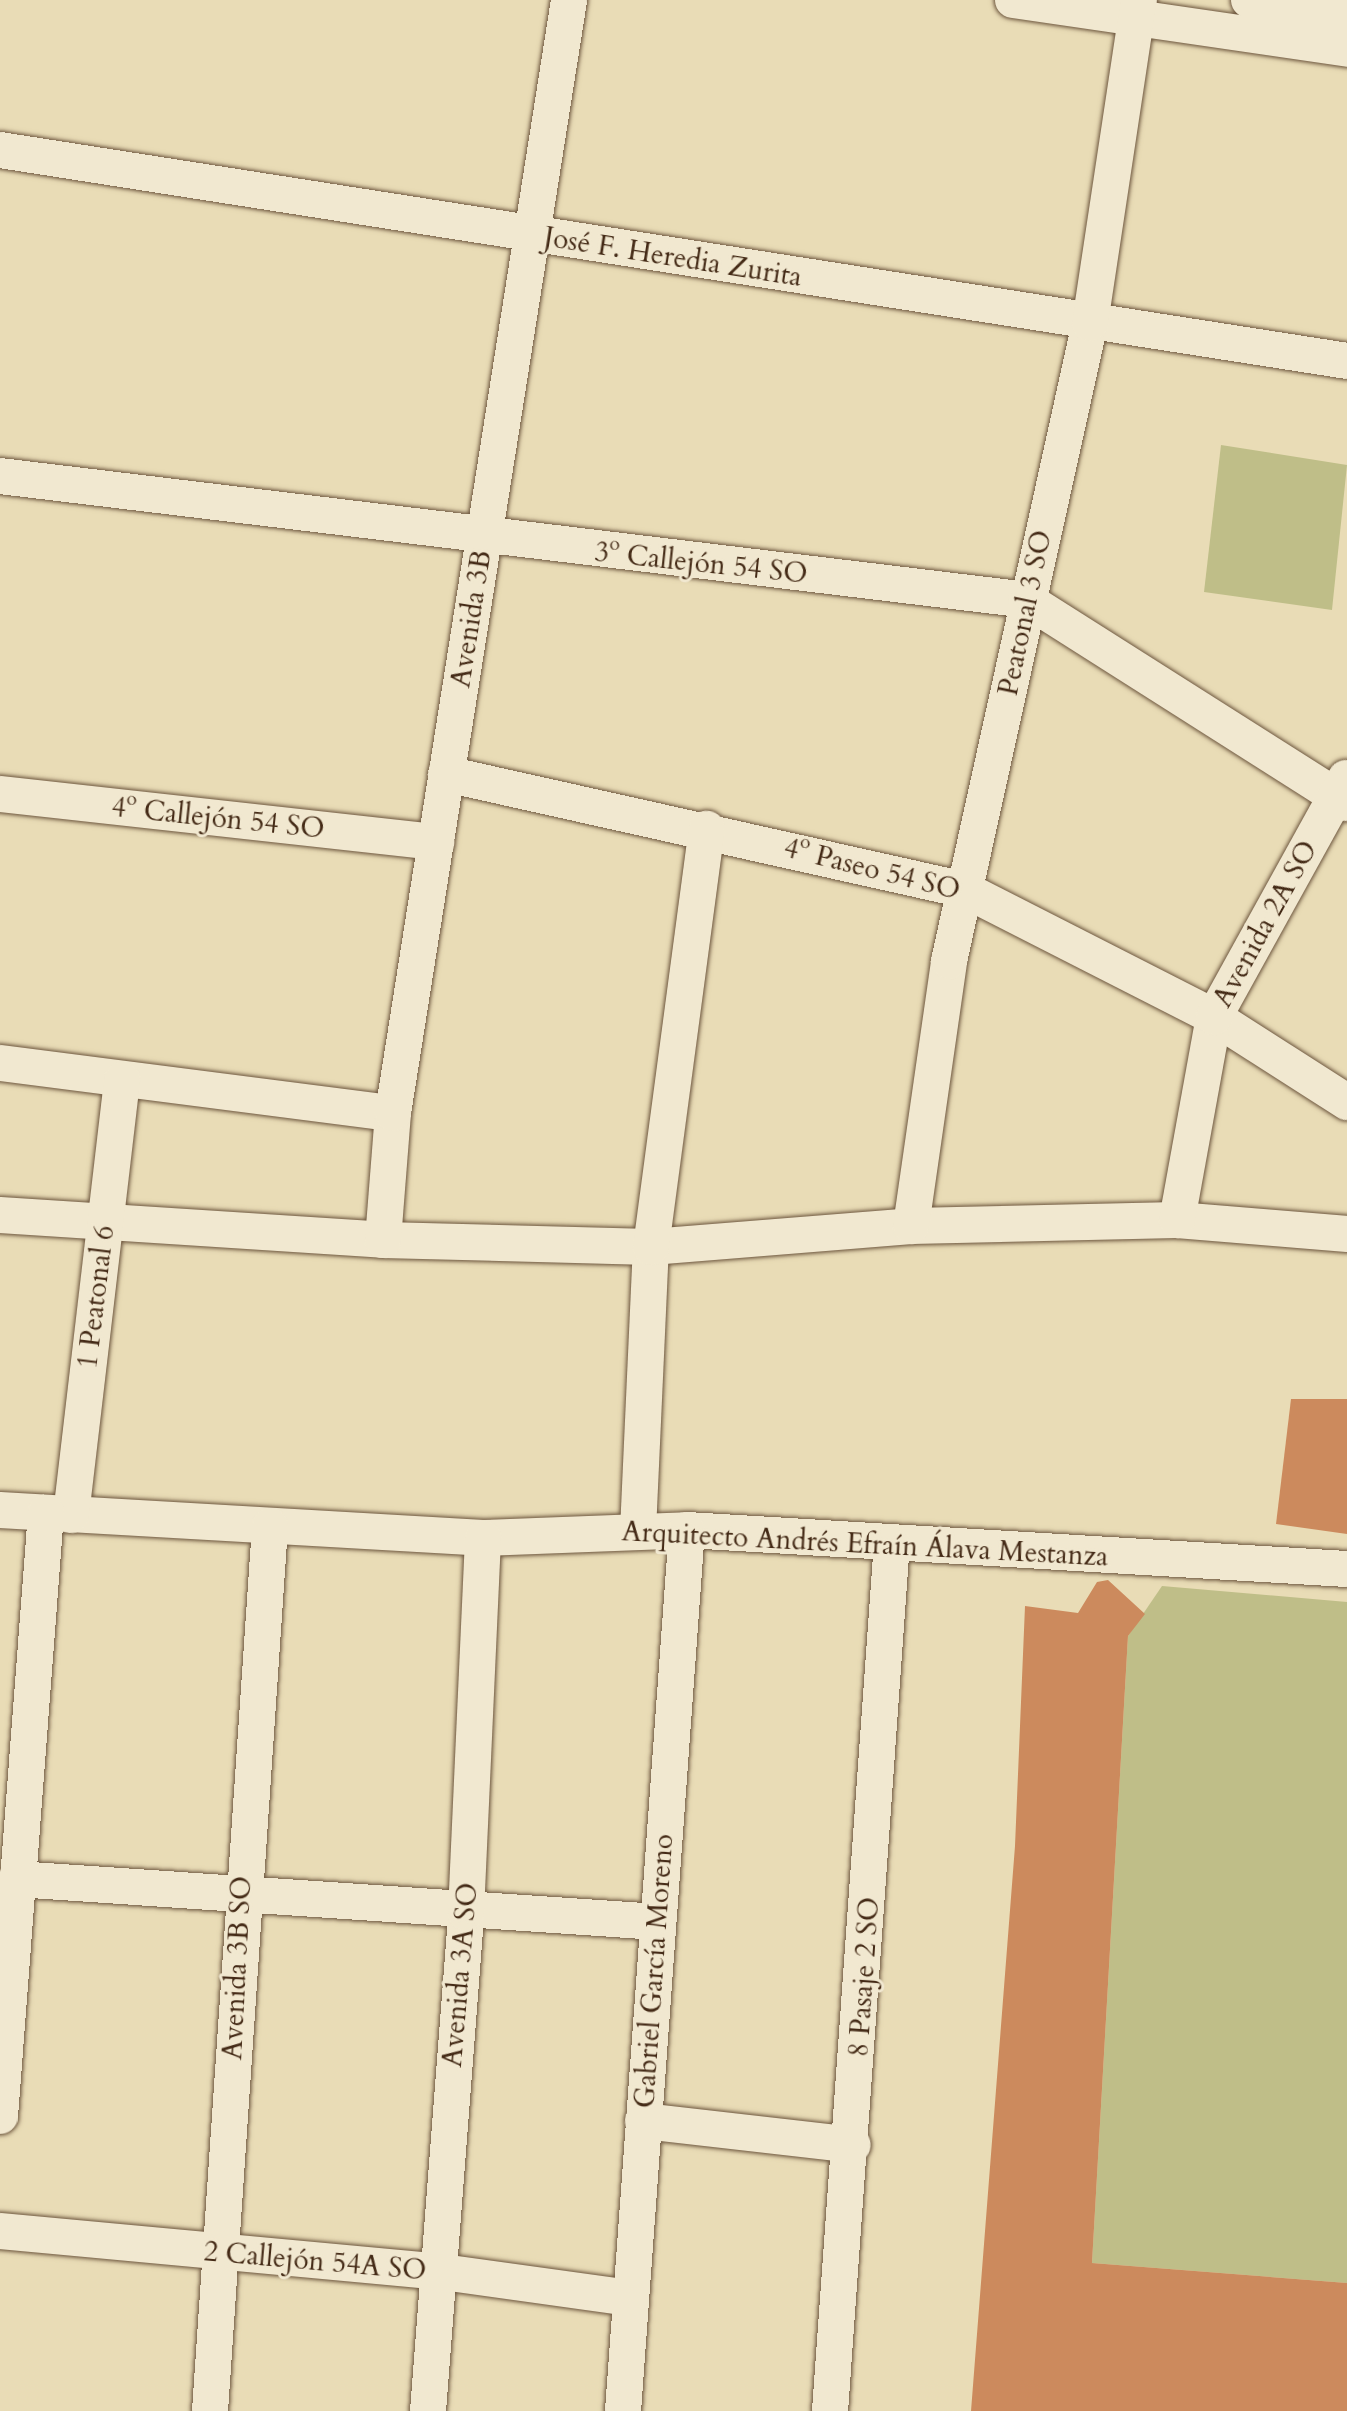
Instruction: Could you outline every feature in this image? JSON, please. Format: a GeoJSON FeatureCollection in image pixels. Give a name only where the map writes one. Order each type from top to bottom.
{"type":"FeatureCollection","features":[{"type":"Feature","properties":{"kind":"street","name":"Avenida 3B"},"geometry":{"type":"LineString","coordinates":[[383,1240],[393,1113],[569,0]]}},
{"type":"Feature","properties":{"kind":"street"},"geometry":{"type":"LineString","coordinates":[[1013,0],[1138,9],[1347,49]]}},
{"type":"Feature","properties":{"kind":"street"},"geometry":{"type":"LineString","coordinates":[[1249,0],[1347,14]]}},
{"type":"Feature","properties":{"kind":"street","name":"Peatonal 3 SO"},"geometry":{"type":"LineString","coordinates":[[911,1226],[949,961],[1090,323],[1138,9]]}},
{"type":"Feature","properties":{"kind":"street","name":"José F. Heredia Zurita"},"geometry":{"type":"LineString","coordinates":[[0,150],[1347,361]]}},
{"type":"Feature","properties":{"kind":"street","name":"3º Callejón 54 SO"},"geometry":{"type":"LineString","coordinates":[[0,476],[484,538],[1027,600],[1343,792]]}},
{"type":"Feature","properties":{"kind":"street","name":"4º Paseo 54 SO"},"geometry":{"type":"LineString","coordinates":[[446,774],[707,829],[965,890],[1214,1017],[1347,1102]]}},
{"type":"Feature","properties":{"kind":"street","name":"Avenida 2A SO"},"geometry":{"type":"LineString","coordinates":[[1177,1220],[1214,1017],[1343,792]]}},
{"type":"Feature","properties":{"kind":"street","name":"4º Callejón 54 SO"},"geometry":{"type":"LineString","coordinates":[[0,794],[436,842]]}},
{"type":"Feature","properties":{"kind":"street"},"geometry":{"type":"LineString","coordinates":[[638,1531],[651,1247],[707,829]]}},
{"type":"Feature","properties":{"kind":"street"},"geometry":{"type":"LineString","coordinates":[[0,1063],[393,1113]]}},
{"type":"Feature","properties":{"kind":"street","name":"1 Peatonal 6"},"geometry":{"type":"LineString","coordinates":[[0,2116],[16,1879],[59,1514],[104,1224],[122,1080]]}},
{"type":"Feature","properties":{"kind":"street"},"geometry":{"type":"LineString","coordinates":[[0,1215],[383,1240],[651,1247],[911,1226],[1177,1220],[1347,1234]]}},
{"type":"Feature","properties":{"kind":"street","name":"Arquitecto Andrés Efraín Álava Mestanza"},"geometry":{"type":"LineString","coordinates":[[0,1510],[483,1538],[687,1530],[1347,1569]]}},
{"type":"Feature","properties":{"kind":"street","name":"Avenida 3B SO"},"geometry":{"type":"LineString","coordinates":[[210,2411],[241,1894],[270,1526]]}},
{"type":"Feature","properties":{"kind":"street","name":"Gabriel García Moreno"},"geometry":{"type":"LineString","coordinates":[[623,2411],[687,1530]]}},
{"type":"Feature","properties":{"kind":"street","name":"Avenida 3A SO"},"geometry":{"type":"LineString","coordinates":[[428,2411],[435,2271],[466,1913],[483,1538]]}},
{"type":"Feature","properties":{"kind":"street","name":"8 Pasaje 2 SO"},"geometry":{"type":"LineString","coordinates":[[830,2411],[853,2145],[892,1542]]}},
{"type":"Feature","properties":{"kind":"street"},"geometry":{"type":"LineString","coordinates":[[16,1879],[466,1913],[658,1922]]}},
{"type":"Feature","properties":{"kind":"street"},"geometry":{"type":"LineString","coordinates":[[643,2121],[853,2145]]}},
{"type":"Feature","properties":{"kind":"street","name":"2 Callejón 54A SO"},"geometry":{"type":"LineString","coordinates":[[0,2231],[221,2255],[435,2271],[629,2298]]}},
{"type":"Feature","properties":{"kind":"shaded area"},"geometry":{"type":"Polygon","coordinates":[[[1221,445],[1347,465],[1332,610],[1204,592],[1221,445]]]}},
{"type":"Feature","properties":{"kind":"shaded area"},"geometry":{"type":"Polygon","coordinates":[[[1162,1586],[1347,1602],[1347,2283],[1092,2263],[1128,1636],[1162,1586]]]}},
{"type":"Feature","properties":{"kind":"building"},"geometry":{"type":"Polygon","coordinates":[[[1291,1399],[1347,1399],[1347,1534],[1276,1524],[1291,1399]]]}},
{"type":"Feature","properties":{"kind":"building"},"geometry":{"type":"Polygon","coordinates":[[[1108,1580],[1145,1614],[1128,1636],[1092,2263],[1347,2283],[1347,2411],[971,2411],[1015,1846],[1025,1606],[1078,1613],[1097,1582],[1108,1580]]]}}]}
